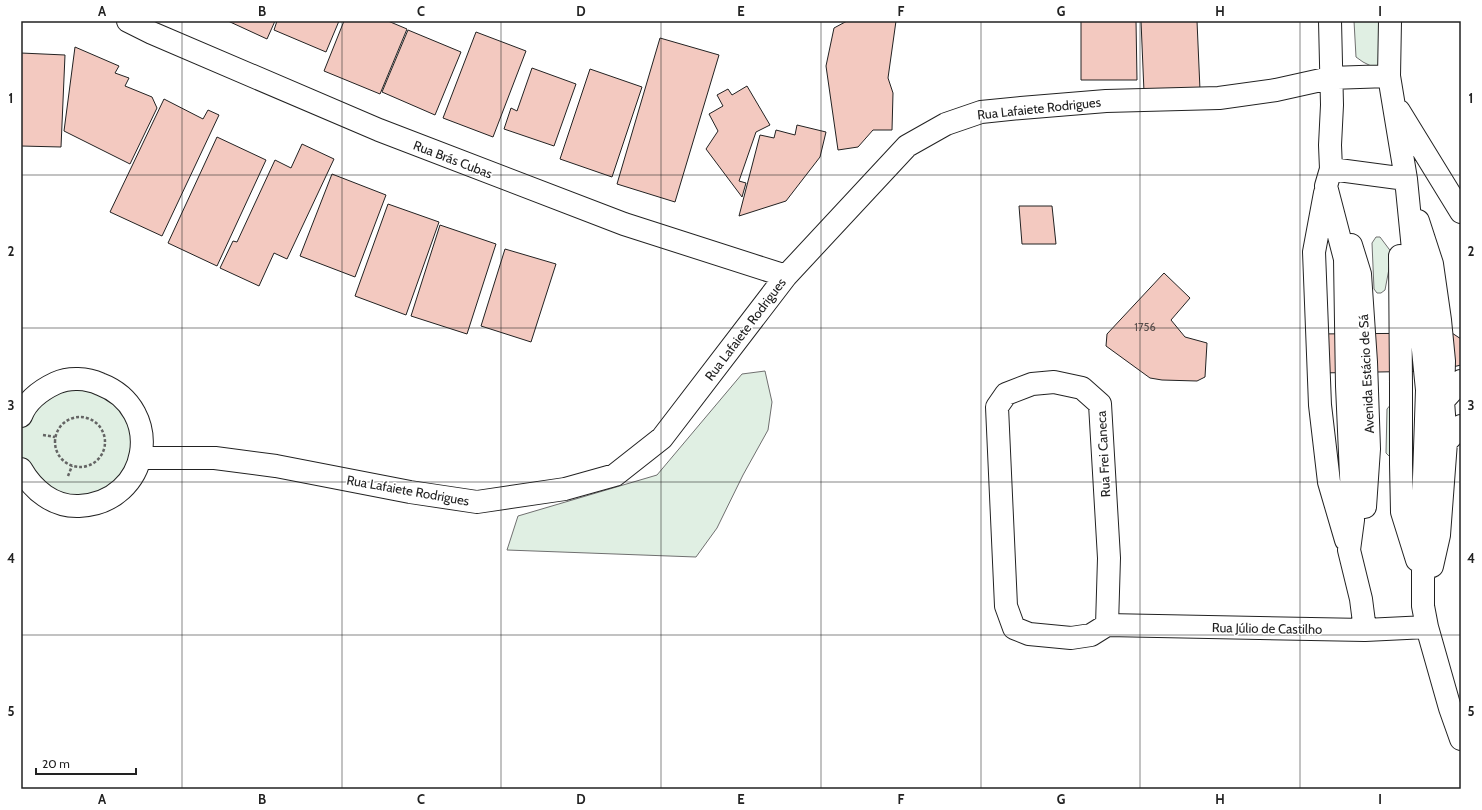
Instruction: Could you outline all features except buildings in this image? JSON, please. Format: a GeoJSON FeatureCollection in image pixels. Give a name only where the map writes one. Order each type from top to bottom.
{"type":"FeatureCollection","features":[{"type":"Feature","properties":{"kind":"street","name":"Rua Brás Cubas"},"geometry":{"type":"LineString","coordinates":[[128,21],[152,33],[379,130],[624,224],[786,276]]}},
{"type":"Feature","properties":{"kind":"street","name":"Avenida Estácio de Sá"},"geometry":{"type":"LineString","coordinates":[[1330,21],[1330,78],[1332,105],[1329,177],[1314,252],[1320,405],[1329,482],[1349,550],[1365,630]]}},
{"type":"Feature","properties":{"kind":"street"},"geometry":{"type":"LineString","coordinates":[[1390,21],[1389,76],[1407,188],[1432,264],[1444,361],[1446,442],[1439,535],[1423,606]]}},
{"type":"Feature","properties":{"kind":"street"},"geometry":{"type":"LineString","coordinates":[[1330,78],[1389,76]]}},
{"type":"Feature","properties":{"kind":"street","name":"Rua Lafaiete Rodrigues"},"geometry":{"type":"LineString","coordinates":[[141,458],[215,458],[276,466],[410,492],[477,502],[565,489],[615,475],[662,438],[786,276],[907,146],[946,124],[981,112],[1106,101],[1219,98],[1276,90],[1330,78]]}},
{"type":"Feature","properties":{"kind":"street"},"geometry":{"type":"LineString","coordinates":[[1393,101],[1461,212]]}},
{"type":"Feature","properties":{"kind":"street","name":"Avenida Estácio de Sá"},"geometry":{"type":"LineString","coordinates":[[1329,177],[1345,259],[1347,386],[1353,520],[1349,550]]}},
{"type":"Feature","properties":{"kind":"street","name":"Avenida Estácio de Sá"},"geometry":{"type":"LineString","coordinates":[[1329,177],[1360,274],[1366,362],[1369,449],[1362,545],[1355,576]]}},
{"type":"Feature","properties":{"kind":"street"},"geometry":{"type":"LineString","coordinates":[[1329,177],[1407,188]]}},
{"type":"Feature","properties":{"kind":"street"},"geometry":{"type":"LineString","coordinates":[[1407,188],[1400,256],[1402,512],[1423,580],[1423,606],[1427,627],[1450,708],[1461,739]]}},
{"type":"Feature","properties":{"kind":"street"},"geometry":{"type":"LineString","coordinates":[[21,469],[28,481],[41,494],[57,503],[78,506],[99,503],[118,493],[133,477],[141,458],[142,438],[138,418],[127,401],[112,388],[92,381],[76,379],[60,382],[44,388],[24,403]]}},
{"type":"Feature","properties":{"kind":"street"},"geometry":{"type":"LineString","coordinates":[[1444,401],[1461,381]]}},
{"type":"Feature","properties":{"kind":"street","name":"Rua Frei Caneca"},"geometry":{"type":"LineString","coordinates":[[1054,382],[1082,388],[1100,404],[1108,558],[1107,625],[1091,634],[1071,638],[1029,634],[1014,628],[1006,606],[997,407],[1006,394],[1032,384],[1054,382]]}},
{"type":"Feature","properties":{"kind":"street"},"geometry":{"type":"LineString","coordinates":[[1446,442],[1461,426]]}},
{"type":"Feature","properties":{"kind":"street","name":"Rua Júlio de Castilho"},"geometry":{"type":"LineString","coordinates":[[1107,625],[1365,630],[1427,627]]}},
{"type":"Feature","properties":{"kind":"path"},"geometry":{"type":"LineString","coordinates":[[73,418],[87,418],[94,421],[104,434],[105,442],[103,450],[100,457],[87,466],[72,466],[56,451],[55,437],[61,425],[67,420],[73,418]]}},
{"type":"Feature","properties":{"kind":"green space"},"geometry":{"type":"Polygon","coordinates":[[[1354,21],[1390,21],[1389,57],[1375,68],[1356,57],[1354,21]]]}},
{"type":"Feature","properties":{"kind":"green space"},"geometry":{"type":"Polygon","coordinates":[[[1376,237],[1380,237],[1392,253],[1385,290],[1381,293],[1377,293],[1374,289],[1372,243],[1376,237]]]}},
{"type":"Feature","properties":{"kind":"green space"},"geometry":{"type":"Polygon","coordinates":[[[765,371],[772,402],[768,430],[743,475],[717,528],[696,557],[507,550],[518,516],[657,475],[742,374],[765,371]]]}},
{"type":"Feature","properties":{"kind":"green space"},"geometry":{"type":"Polygon","coordinates":[[[76,379],[138,418],[133,477],[78,506],[21,469],[21,416],[76,379]]]}},
{"type":"Feature","properties":{"kind":"green space"},"geometry":{"type":"Polygon","coordinates":[[[1392,403],[1391,458],[1386,453],[1387,409],[1392,403]]]}}]}
